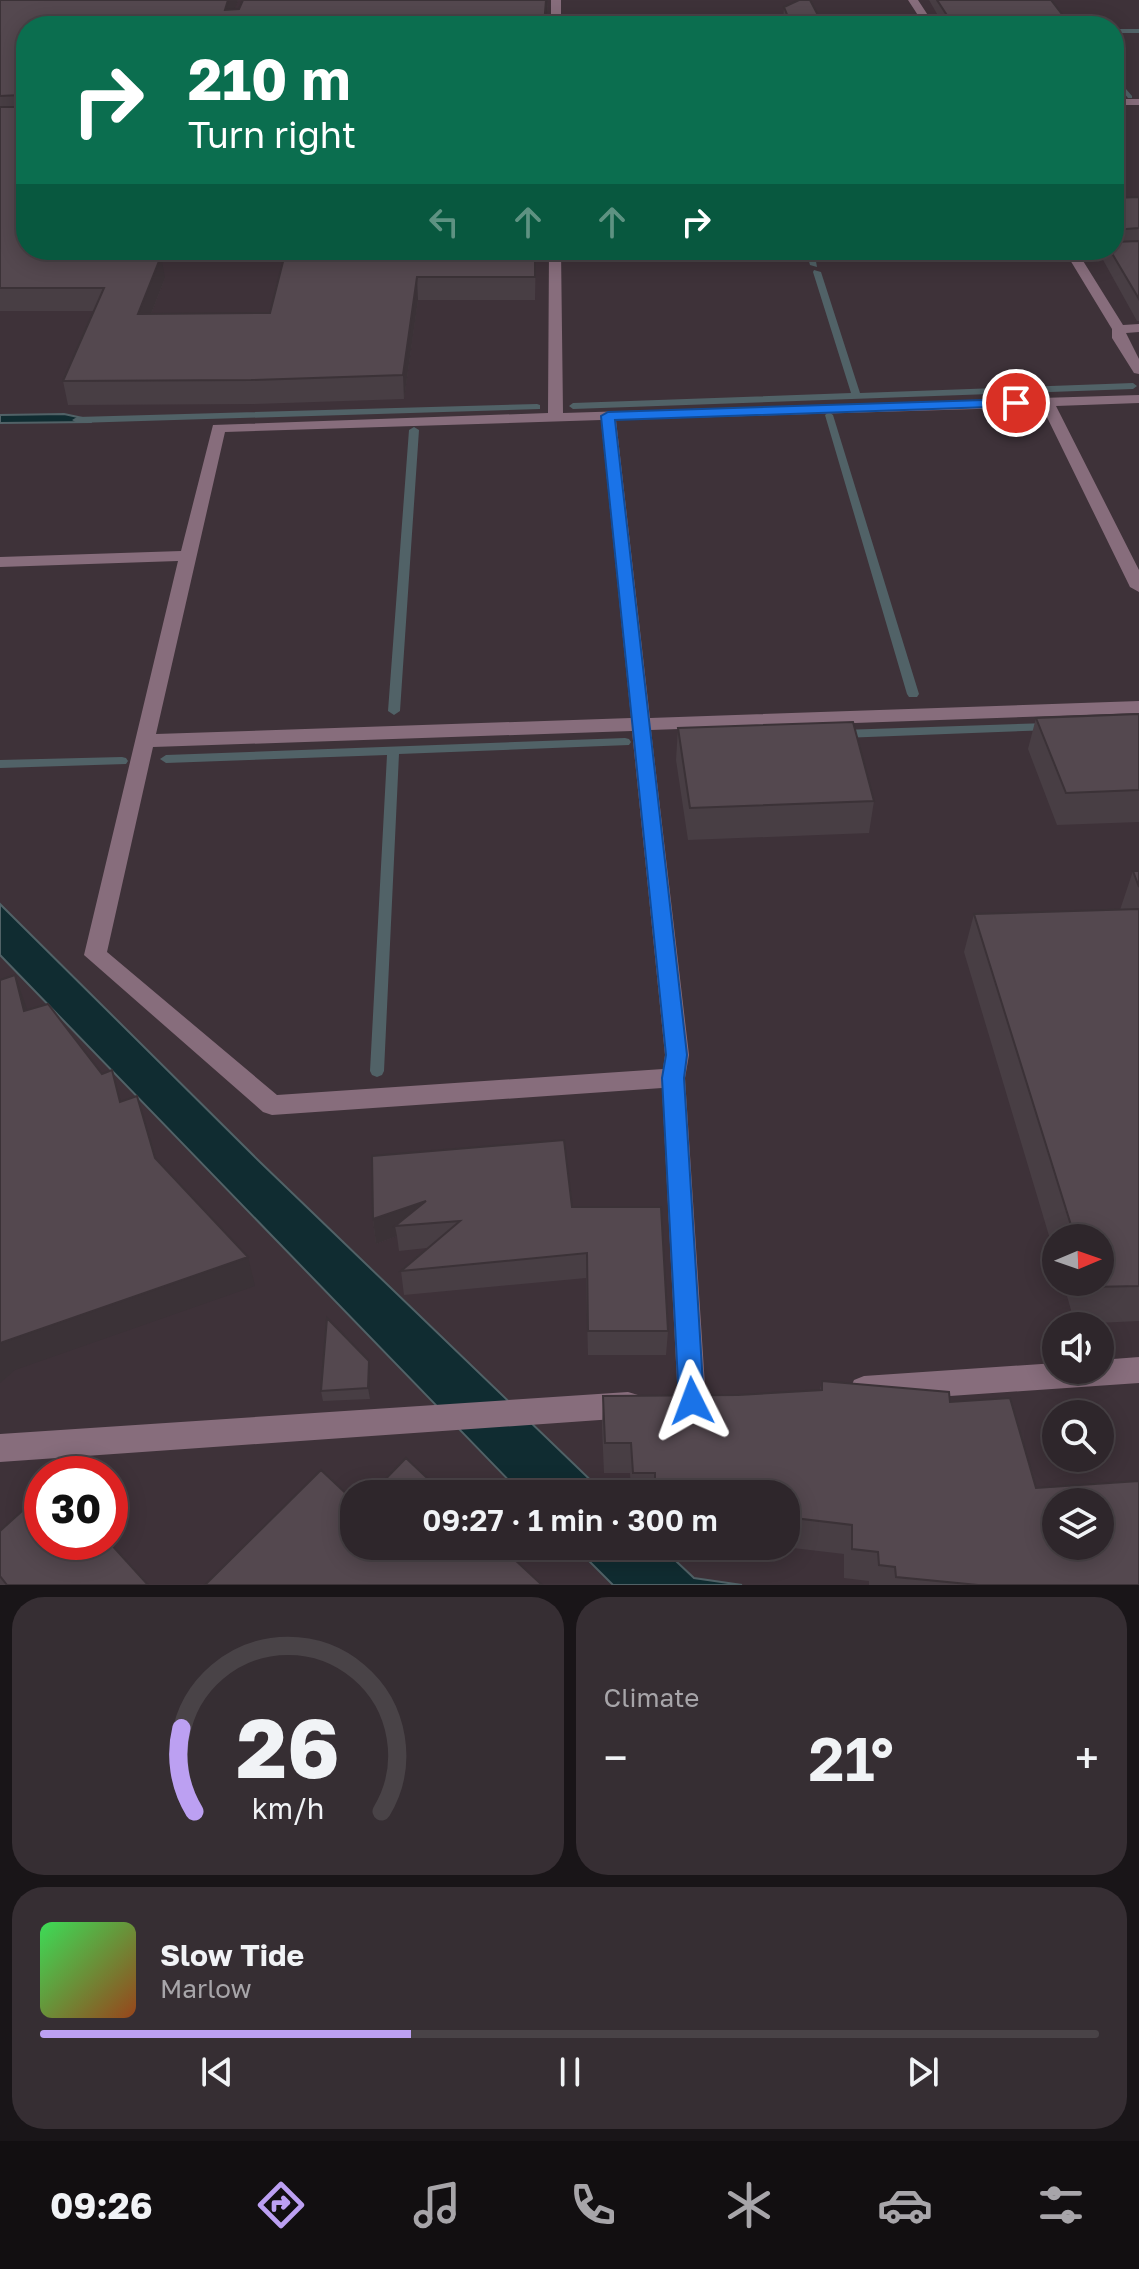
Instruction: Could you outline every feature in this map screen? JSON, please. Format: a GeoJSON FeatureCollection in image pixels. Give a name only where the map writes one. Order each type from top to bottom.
{"type":"FeatureCollection","features":[{"type":"Feature","properties":{"kind":"street"},"geometry":{"type":"LineString","coordinates":[[555,260],[556,418]]}},
{"type":"Feature","properties":{"kind":"street"},"geometry":{"type":"LineString","coordinates":[[1077,260],[1119,329],[1119,338],[1139,370]]}},
{"type":"Feature","properties":{"kind":"street"},"geometry":{"type":"LineString","coordinates":[[1119,329],[1139,328]]}},
{"type":"Feature","properties":{"kind":"street"},"geometry":{"type":"LineString","coordinates":[[673,1078],[272,1105],[95,955],[218,428],[1139,399]]}},
{"type":"Feature","properties":{"kind":"street"},"geometry":{"type":"LineString","coordinates":[[1047,402],[1139,587]]}},
{"type":"Feature","properties":{"kind":"street"},"geometry":{"type":"LineString","coordinates":[[0,1448],[705,1400],[673,1078],[677,1055],[608,416]]}},
{"type":"Feature","properties":{"kind":"street"},"geometry":{"type":"LineString","coordinates":[[0,562],[188,556]]}},
{"type":"Feature","properties":{"kind":"street"},"geometry":{"type":"LineString","coordinates":[[145,741],[1139,707]]}},
{"type":"Feature","properties":{"kind":"street"},"geometry":{"type":"LineString","coordinates":[[837,1391],[1139,1370]]}},
{"type":"Feature","properties":{"kind":"water"},"geometry":{"type":"Polygon","coordinates":[[[64,414],[92,420],[0,423],[0,415],[64,414]]]}},
{"type":"Feature","properties":{"kind":"water"},"geometry":{"type":"Polygon","coordinates":[[[0,904],[260,1162],[590,1480],[508,1480],[0,955],[0,904]]]}},
{"type":"Feature","properties":{"kind":"water"},"geometry":{"type":"Polygon","coordinates":[[[588,1560],[675,1560],[694,1578],[742,1585],[613,1585],[588,1560]]]}},
{"type":"Feature","properties":{"kind":"building"},"geometry":{"type":"Polygon","coordinates":[[[0,0],[228,0],[225,10],[239,9],[243,0],[546,0],[545,16],[16,16],[16,95],[0,96],[0,0]]]}},
{"type":"Feature","properties":{"kind":"building"},"geometry":{"type":"Polygon","coordinates":[[[799,0],[810,0],[818,16],[788,16],[784,7],[799,0]]]}},
{"type":"Feature","properties":{"kind":"building"},"geometry":{"type":"Polygon","coordinates":[[[937,0],[1051,0],[1063,16],[947,16],[937,0]]]}},
{"type":"Feature","properties":{"kind":"building"},"geometry":{"type":"Polygon","coordinates":[[[0,107],[16,107],[16,260],[159,260],[138,314],[270,313],[283,260],[535,260],[535,277],[417,277],[403,375],[63,381],[104,288],[0,288],[0,107]]]}},
{"type":"Feature","properties":{"kind":"building"},"geometry":{"type":"Polygon","coordinates":[[[1139,197],[1139,228],[1124,229],[1124,198],[1139,197]]]}},
{"type":"Feature","properties":{"kind":"building"},"geometry":{"type":"Polygon","coordinates":[[[1139,241],[1139,299],[1116,260],[1124,260],[1124,242],[1139,241]]]}},
{"type":"Feature","properties":{"kind":"building"},"geometry":{"type":"Polygon","coordinates":[[[1139,714],[1139,790],[1066,793],[1036,718],[1139,714]]]}},
{"type":"Feature","properties":{"kind":"building"},"geometry":{"type":"Polygon","coordinates":[[[853,722],[874,801],[690,808],[678,728],[853,722]]]}},
{"type":"Feature","properties":{"kind":"building"},"geometry":{"type":"Polygon","coordinates":[[[1133,871],[1139,871],[1139,887],[1133,871]]]}},
{"type":"Feature","properties":{"kind":"building"},"geometry":{"type":"Polygon","coordinates":[[[1139,909],[1139,1286],[1114,1287],[1114,1224],[1071,1224],[974,914],[1139,909]]]}},
{"type":"Feature","properties":{"kind":"building"},"geometry":{"type":"Polygon","coordinates":[[[15,975],[24,1011],[48,1004],[102,1074],[112,1070],[120,1102],[137,1096],[155,1158],[248,1257],[0,1343],[0,980],[15,975]]]}},
{"type":"Feature","properties":{"kind":"building"},"geometry":{"type":"Polygon","coordinates":[[[564,1140],[572,1207],[661,1207],[668,1331],[588,1331],[587,1253],[401,1271],[460,1221],[395,1226],[426,1201],[373,1219],[372,1156],[564,1140]]]}},
{"type":"Feature","properties":{"kind":"building"},"geometry":{"type":"Polygon","coordinates":[[[327,1318],[369,1361],[368,1388],[321,1391],[327,1318]]]}},
{"type":"Feature","properties":{"kind":"building"},"geometry":{"type":"Polygon","coordinates":[[[822,1381],[949,1392],[950,1402],[1010,1398],[1036,1488],[1139,1481],[1139,1585],[978,1585],[896,1577],[895,1567],[879,1565],[878,1552],[852,1549],[852,1525],[800,1519],[800,1480],[655,1480],[655,1473],[633,1473],[631,1443],[605,1443],[603,1396],[738,1395],[822,1390],[822,1381]]]}},
{"type":"Feature","properties":{"kind":"building"},"geometry":{"type":"Polygon","coordinates":[[[406,1458],[429,1480],[385,1480],[406,1458]]]}},
{"type":"Feature","properties":{"kind":"building"},"geometry":{"type":"Polygon","coordinates":[[[321,1470],[340,1488],[340,1560],[515,1560],[542,1585],[205,1585],[321,1470]]]}},
{"type":"Feature","properties":{"kind":"building"},"geometry":{"type":"Polygon","coordinates":[[[24,1509],[24,1560],[125,1560],[148,1585],[7,1585],[0,1576],[0,1531],[24,1509]]]}},
{"type":"Feature","properties":{"kind":"waterway"},"geometry":{"type":"LineString","coordinates":[[1124,31],[1139,31]]}},
{"type":"Feature","properties":{"kind":"waterway"},"geometry":{"type":"LineString","coordinates":[[1124,90],[1130,97]]}},
{"type":"Feature","properties":{"kind":"waterway"},"geometry":{"type":"LineString","coordinates":[[813,260],[814,265]]}},
{"type":"Feature","properties":{"kind":"waterway"},"geometry":{"type":"LineString","coordinates":[[817,272],[856,396]]}},
{"type":"Feature","properties":{"kind":"waterway"},"geometry":{"type":"LineString","coordinates":[[856,396],[1133,386]]}},
{"type":"Feature","properties":{"kind":"waterway"},"geometry":{"type":"LineString","coordinates":[[573,406],[856,396]]}},
{"type":"Feature","properties":{"kind":"waterway"},"geometry":{"type":"LineString","coordinates":[[77,420],[537,407]]}},
{"type":"Feature","properties":{"kind":"waterway"},"geometry":{"type":"LineString","coordinates":[[829,415],[913,694]]}},
{"type":"Feature","properties":{"kind":"waterway"},"geometry":{"type":"LineString","coordinates":[[394,711],[414,430]]}},
{"type":"Feature","properties":{"kind":"waterway"},"geometry":{"type":"LineString","coordinates":[[842,734],[1048,727]]}},
{"type":"Feature","properties":{"kind":"waterway"},"geometry":{"type":"LineString","coordinates":[[166,759],[625,742]]}},
{"type":"Feature","properties":{"kind":"waterway"},"geometry":{"type":"LineString","coordinates":[[377,1071],[393,751]]}},
{"type":"Feature","properties":{"kind":"waterway"},"geometry":{"type":"LineString","coordinates":[[0,764],[122,761]]}},
{"type":"Feature","properties":{"kind":"route"},"geometry":{"type":"LineString","coordinates":[[692,1401],[673,1078],[677,1055],[608,416],[1016,403]]}}]}
